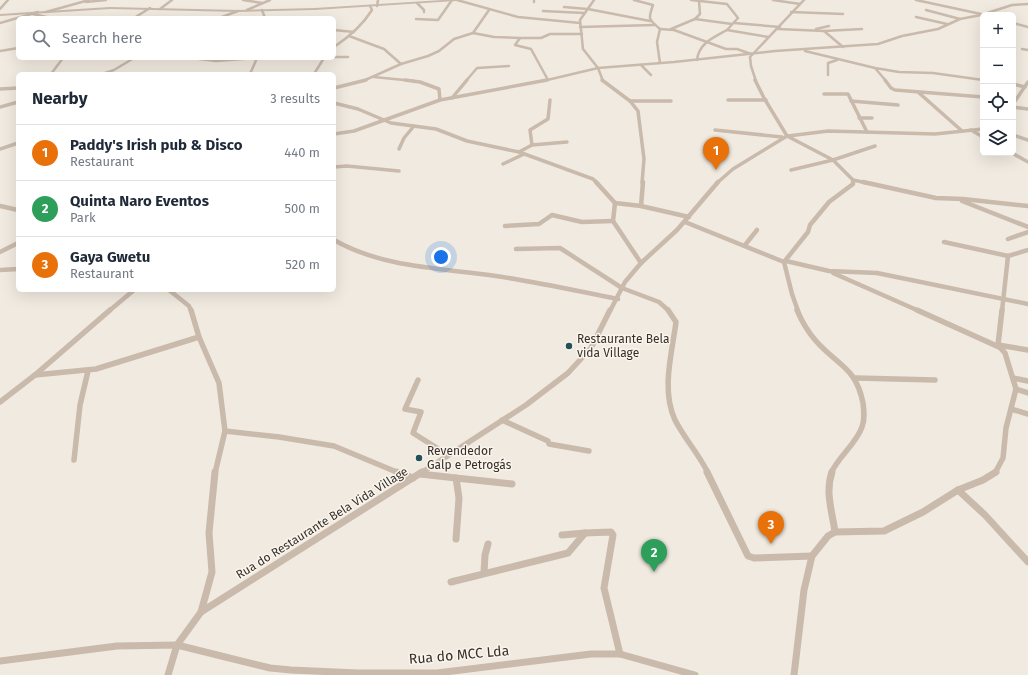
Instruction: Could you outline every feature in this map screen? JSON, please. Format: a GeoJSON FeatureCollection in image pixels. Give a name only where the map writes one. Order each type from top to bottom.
{"type":"FeatureCollection","features":[{"type":"Feature","properties":{"kind":"street"},"geometry":{"type":"LineString","coordinates":[[1,7],[7,0]]}},
{"type":"Feature","properties":{"kind":"street"},"geometry":{"type":"LineString","coordinates":[[46,12],[88,0]]}},
{"type":"Feature","properties":{"kind":"street"},"geometry":{"type":"LineString","coordinates":[[81,1],[106,0]]}},
{"type":"Feature","properties":{"kind":"street"},"geometry":{"type":"LineString","coordinates":[[160,9],[172,0]]}},
{"type":"Feature","properties":{"kind":"street"},"geometry":{"type":"LineString","coordinates":[[243,0],[258,4]]}},
{"type":"Feature","properties":{"kind":"street"},"geometry":{"type":"LineString","coordinates":[[247,10],[270,0]]}},
{"type":"Feature","properties":{"kind":"street"},"geometry":{"type":"LineString","coordinates":[[377,6],[378,0]]}},
{"type":"Feature","properties":{"kind":"street"},"geometry":{"type":"LineString","coordinates":[[416,19],[438,20],[452,0]]}},
{"type":"Feature","properties":{"kind":"street"},"geometry":{"type":"LineString","coordinates":[[0,15],[99,8],[238,11],[377,6],[411,2],[417,3],[456,0],[527,19],[607,28],[617,26],[654,25]]}},
{"type":"Feature","properties":{"kind":"street"},"geometry":{"type":"LineString","coordinates":[[594,0],[581,17],[580,25],[583,49],[598,68],[603,82],[630,101],[638,111],[639,126],[643,143],[644,167],[641,206]]}},
{"type":"Feature","properties":{"kind":"street"},"geometry":{"type":"LineString","coordinates":[[634,0],[653,5],[649,17],[650,21]]}},
{"type":"Feature","properties":{"kind":"street"},"geometry":{"type":"LineString","coordinates":[[691,0],[727,4],[738,16],[727,30],[704,42],[697,54],[697,60]]}},
{"type":"Feature","properties":{"kind":"street"},"geometry":{"type":"LineString","coordinates":[[773,0],[800,4]]}},
{"type":"Feature","properties":{"kind":"street"},"geometry":{"type":"LineString","coordinates":[[804,0],[790,12],[779,28],[752,54],[750,61],[757,83],[787,136],[833,160],[852,180],[936,198],[1028,206]]}},
{"type":"Feature","properties":{"kind":"street"},"geometry":{"type":"LineString","coordinates":[[916,0],[980,13]]}},
{"type":"Feature","properties":{"kind":"street"},"geometry":{"type":"LineString","coordinates":[[670,30],[700,14],[699,1]]}},
{"type":"Feature","properties":{"kind":"street"},"geometry":{"type":"LineString","coordinates":[[417,3],[424,10],[424,12]]}},
{"type":"Feature","properties":{"kind":"street"},"geometry":{"type":"LineString","coordinates":[[990,12],[1012,5],[1028,4]]}},
{"type":"Feature","properties":{"kind":"street"},"geometry":{"type":"LineString","coordinates":[[336,46],[354,32],[367,19],[372,10],[370,6]]}},
{"type":"Feature","properties":{"kind":"street"},"geometry":{"type":"LineString","coordinates":[[564,7],[588,9],[650,21],[660,29],[670,30],[726,49],[740,49],[752,54]]}},
{"type":"Feature","properties":{"kind":"street"},"geometry":{"type":"LineString","coordinates":[[137,16],[150,8]]}},
{"type":"Feature","properties":{"kind":"street"},"geometry":{"type":"LineString","coordinates":[[262,10],[264,16]]}},
{"type":"Feature","properties":{"kind":"street"},"geometry":{"type":"LineString","coordinates":[[473,32],[489,10]]}},
{"type":"Feature","properties":{"kind":"street"},"geometry":{"type":"LineString","coordinates":[[926,10],[960,19]]}},
{"type":"Feature","properties":{"kind":"street"},"geometry":{"type":"LineString","coordinates":[[224,16],[238,11]]}},
{"type":"Feature","properties":{"kind":"street"},"geometry":{"type":"LineString","coordinates":[[543,11],[584,13]]}},
{"type":"Feature","properties":{"kind":"street"},"geometry":{"type":"LineString","coordinates":[[24,16],[39,12]]}},
{"type":"Feature","properties":{"kind":"street"},"geometry":{"type":"LineString","coordinates":[[790,12],[843,14]]}},
{"type":"Feature","properties":{"kind":"street"},"geometry":{"type":"LineString","coordinates":[[32,14],[42,16]]}},
{"type":"Feature","properties":{"kind":"street"},"geometry":{"type":"LineString","coordinates":[[336,134],[354,131],[440,100],[548,80],[598,68],[660,64],[775,51],[843,48],[883,43],[902,36],[938,29],[960,19],[980,15]]}},
{"type":"Feature","properties":{"kind":"street"},"geometry":{"type":"LineString","coordinates":[[916,17],[948,24]]}},
{"type":"Feature","properties":{"kind":"street"},"geometry":{"type":"LineString","coordinates":[[0,23],[16,18]]}},
{"type":"Feature","properties":{"kind":"street"},"geometry":{"type":"LineString","coordinates":[[695,18],[733,24],[824,31],[862,29]]}},
{"type":"Feature","properties":{"kind":"street"},"geometry":{"type":"LineString","coordinates":[[1016,24],[1028,27]]}},
{"type":"Feature","properties":{"kind":"street"},"geometry":{"type":"LineString","coordinates":[[811,30],[829,26]]}},
{"type":"Feature","properties":{"kind":"street"},"geometry":{"type":"LineString","coordinates":[[660,29],[657,42],[660,64]]}},
{"type":"Feature","properties":{"kind":"street"},"geometry":{"type":"LineString","coordinates":[[336,30],[354,32]]}},
{"type":"Feature","properties":{"kind":"street"},"geometry":{"type":"LineString","coordinates":[[727,30],[768,37]]}},
{"type":"Feature","properties":{"kind":"street"},"geometry":{"type":"LineString","coordinates":[[824,31],[843,48]]}},
{"type":"Feature","properties":{"kind":"street"},"geometry":{"type":"LineString","coordinates":[[336,88],[355,84],[400,64],[420,59],[435,53],[454,39],[473,32],[494,37],[520,38],[541,38],[551,34],[582,34]]}},
{"type":"Feature","properties":{"kind":"street"},"geometry":{"type":"LineString","coordinates":[[349,36],[384,50],[400,64]]}},
{"type":"Feature","properties":{"kind":"street"},"geometry":{"type":"LineString","coordinates":[[520,38],[515,44],[531,49],[536,57],[542,73],[548,80]]}},
{"type":"Feature","properties":{"kind":"street"},"geometry":{"type":"LineString","coordinates":[[0,51],[16,48]]}},
{"type":"Feature","properties":{"kind":"street"},"geometry":{"type":"LineString","coordinates":[[1022,49],[1028,50]]}},
{"type":"Feature","properties":{"kind":"street"},"geometry":{"type":"LineString","coordinates":[[798,50],[899,72],[933,73],[980,80]]}},
{"type":"Feature","properties":{"kind":"street"},"geometry":{"type":"LineString","coordinates":[[336,56],[348,57]]}},
{"type":"Feature","properties":{"kind":"street"},"geometry":{"type":"LineString","coordinates":[[828,75],[828,63],[838,59]]}},
{"type":"Feature","properties":{"kind":"street"},"geometry":{"type":"LineString","coordinates":[[53,72],[62,60]]}},
{"type":"Feature","properties":{"kind":"street"},"geometry":{"type":"LineString","coordinates":[[108,72],[131,60]]}},
{"type":"Feature","properties":{"kind":"street"},"geometry":{"type":"LineString","coordinates":[[207,60],[230,60]]}},
{"type":"Feature","properties":{"kind":"street"},"geometry":{"type":"LineString","coordinates":[[251,72],[256,60]]}},
{"type":"Feature","properties":{"kind":"street"},"geometry":{"type":"LineString","coordinates":[[315,72],[323,60]]}},
{"type":"Feature","properties":{"kind":"street"},"geometry":{"type":"LineString","coordinates":[[641,65],[651,75]]}},
{"type":"Feature","properties":{"kind":"street"},"geometry":{"type":"LineString","coordinates":[[451,98],[477,68],[509,66]]}},
{"type":"Feature","properties":{"kind":"street"},"geometry":{"type":"LineString","coordinates":[[875,68],[891,88],[895,90],[980,97]]}},
{"type":"Feature","properties":{"kind":"street"},"geometry":{"type":"LineString","coordinates":[[373,77],[424,83],[439,89],[440,100]]}},
{"type":"Feature","properties":{"kind":"street"},"geometry":{"type":"LineString","coordinates":[[1016,99],[1028,82]]}},
{"type":"Feature","properties":{"kind":"street"},"geometry":{"type":"LineString","coordinates":[[1016,85],[1025,87]]}},
{"type":"Feature","properties":{"kind":"street"},"geometry":{"type":"LineString","coordinates":[[0,89],[16,88]]}},
{"type":"Feature","properties":{"kind":"street"},"geometry":{"type":"LineString","coordinates":[[918,92],[962,131]]}},
{"type":"Feature","properties":{"kind":"street"},"geometry":{"type":"LineString","coordinates":[[824,94],[847,94],[866,132]]}},
{"type":"Feature","properties":{"kind":"street"},"geometry":{"type":"LineString","coordinates":[[532,145],[529,130],[548,119],[550,100]]}},
{"type":"Feature","properties":{"kind":"street"},"geometry":{"type":"LineString","coordinates":[[728,100],[766,100]]}},
{"type":"Feature","properties":{"kind":"street"},"geometry":{"type":"LineString","coordinates":[[630,101],[671,101]]}},
{"type":"Feature","properties":{"kind":"street"},"geometry":{"type":"LineString","coordinates":[[851,101],[898,105]]}},
{"type":"Feature","properties":{"kind":"street"},"geometry":{"type":"LineString","coordinates":[[0,108],[16,103]]}},
{"type":"Feature","properties":{"kind":"street"},"geometry":{"type":"LineString","coordinates":[[336,103],[353,107],[397,124],[436,129],[468,141],[519,152],[593,180],[615,203],[641,206],[689,217]]}},
{"type":"Feature","properties":{"kind":"street"},"geometry":{"type":"LineString","coordinates":[[1016,107],[1028,109]]}},
{"type":"Feature","properties":{"kind":"street"},"geometry":{"type":"LineString","coordinates":[[859,118],[872,118]]}},
{"type":"Feature","properties":{"kind":"street"},"geometry":{"type":"LineString","coordinates":[[399,149],[404,138],[414,126]]}},
{"type":"Feature","properties":{"kind":"street"},"geometry":{"type":"LineString","coordinates":[[715,130],[782,137],[828,131],[935,134],[980,129]]}},
{"type":"Feature","properties":{"kind":"street"},"geometry":{"type":"LineString","coordinates":[[971,130],[980,135]]}},
{"type":"Feature","properties":{"kind":"street"},"geometry":{"type":"LineString","coordinates":[[1016,136],[1028,140]]}},
{"type":"Feature","properties":{"kind":"street","name":"Rua do Restaurante Bela Vida Village"},"geometry":{"type":"LineString","coordinates":[[201,612],[287,556],[414,478],[526,405],[568,373],[591,348],[622,288],[641,263],[685,222],[716,185],[733,169],[782,137]]}},
{"type":"Feature","properties":{"kind":"street"},"geometry":{"type":"LineString","coordinates":[[519,152],[532,145],[568,142]]}},
{"type":"Feature","properties":{"kind":"street"},"geometry":{"type":"LineString","coordinates":[[0,149],[16,143]]}},
{"type":"Feature","properties":{"kind":"street"},"geometry":{"type":"LineString","coordinates":[[791,170],[833,160],[874,146]]}},
{"type":"Feature","properties":{"kind":"street"},"geometry":{"type":"LineString","coordinates":[[503,164],[524,154]]}},
{"type":"Feature","properties":{"kind":"street"},"geometry":{"type":"LineString","coordinates":[[1016,155],[1028,162]]}},
{"type":"Feature","properties":{"kind":"street"},"geometry":{"type":"LineString","coordinates":[[336,167],[347,166],[398,171]]}},
{"type":"Feature","properties":{"kind":"street"},"geometry":{"type":"LineString","coordinates":[[835,532],[829,490],[830,477],[838,460],[858,435],[864,421],[862,398],[856,378],[839,359],[818,343],[807,328],[792,300],[785,261],[808,232],[810,225],[829,202],[853,184],[852,180]]}},
{"type":"Feature","properties":{"kind":"street"},"geometry":{"type":"LineString","coordinates":[[957,199],[1028,227]]}},
{"type":"Feature","properties":{"kind":"street"},"geometry":{"type":"LineString","coordinates":[[615,203],[613,221],[641,263]]}},
{"type":"Feature","properties":{"kind":"street"},"geometry":{"type":"LineString","coordinates":[[0,206],[16,210]]}},
{"type":"Feature","properties":{"kind":"street"},"geometry":{"type":"LineString","coordinates":[[506,226],[539,224],[552,215],[582,222],[613,221]]}},
{"type":"Feature","properties":{"kind":"street"},"geometry":{"type":"LineString","coordinates":[[685,222],[785,261],[829,270],[868,272],[1028,304]]}},
{"type":"Feature","properties":{"kind":"street"},"geometry":{"type":"LineString","coordinates":[[745,245],[757,230]]}},
{"type":"Feature","properties":{"kind":"street"},"geometry":{"type":"LineString","coordinates":[[1008,239],[1028,232]]}},
{"type":"Feature","properties":{"kind":"street"},"geometry":{"type":"LineString","coordinates":[[336,241],[348,249],[399,263],[482,274],[618,298]]}},
{"type":"Feature","properties":{"kind":"street"},"geometry":{"type":"LineString","coordinates":[[944,242],[1008,256],[1028,250]]}},
{"type":"Feature","properties":{"kind":"street"},"geometry":{"type":"LineString","coordinates":[[0,252],[16,244]]}},
{"type":"Feature","properties":{"kind":"street"},"geometry":{"type":"LineString","coordinates":[[516,249],[560,248],[622,288],[659,302],[666,307],[676,322],[668,378],[669,402],[675,420],[703,462],[748,556],[754,558],[812,556]]}},
{"type":"Feature","properties":{"kind":"street"},"geometry":{"type":"LineString","coordinates":[[794,675],[804,590],[812,556],[828,536],[835,532],[884,531],[923,512],[958,490],[994,474],[1000,466],[1003,458],[1006,428],[1016,389],[1005,354],[999,346],[1002,298],[1008,256]]}},
{"type":"Feature","properties":{"kind":"street"},"geometry":{"type":"LineString","coordinates":[[0,270],[16,269]]}},
{"type":"Feature","properties":{"kind":"street"},"geometry":{"type":"LineString","coordinates":[[829,270],[999,346],[1028,350]]}},
{"type":"Feature","properties":{"kind":"street"},"geometry":{"type":"LineString","coordinates":[[0,402],[35,375],[132,292]]}},
{"type":"Feature","properties":{"kind":"street"},"geometry":{"type":"LineString","coordinates":[[168,675],[177,645],[201,612],[212,572],[209,533],[212,487],[225,431],[218,383],[188,306],[171,292]]}},
{"type":"Feature","properties":{"kind":"street"},"geometry":{"type":"LineString","coordinates":[[35,375],[88,371],[112,365],[199,337]]}},
{"type":"Feature","properties":{"kind":"street"},"geometry":{"type":"LineString","coordinates":[[74,460],[80,405],[88,371]]}},
{"type":"Feature","properties":{"kind":"street"},"geometry":{"type":"LineString","coordinates":[[856,378],[935,380]]}},
{"type":"Feature","properties":{"kind":"street"},"geometry":{"type":"LineString","coordinates":[[1013,378],[1028,381]]}},
{"type":"Feature","properties":{"kind":"street"},"geometry":{"type":"LineString","coordinates":[[418,380],[405,410],[421,412],[413,433],[448,455]]}},
{"type":"Feature","properties":{"kind":"street"},"geometry":{"type":"LineString","coordinates":[[1016,389],[1028,393]]}},
{"type":"Feature","properties":{"kind":"street"},"geometry":{"type":"LineString","coordinates":[[1011,409],[1028,414]]}},
{"type":"Feature","properties":{"kind":"street"},"geometry":{"type":"LineString","coordinates":[[502,420],[548,441],[549,444],[589,451]]}},
{"type":"Feature","properties":{"kind":"street"},"geometry":{"type":"LineString","coordinates":[[225,431],[287,438],[334,446],[414,478]]}},
{"type":"Feature","properties":{"kind":"street"},"geometry":{"type":"LineString","coordinates":[[420,474],[512,484]]}},
{"type":"Feature","properties":{"kind":"street"},"geometry":{"type":"LineString","coordinates":[[456,478],[459,498],[456,539]]}},
{"type":"Feature","properties":{"kind":"street"},"geometry":{"type":"LineString","coordinates":[[958,490],[985,515],[1028,562]]}},
{"type":"Feature","properties":{"kind":"street"},"geometry":{"type":"LineString","coordinates":[[562,535],[611,532],[613,535],[604,588],[620,654]]}},
{"type":"Feature","properties":{"kind":"street"},"geometry":{"type":"LineString","coordinates":[[451,582],[568,553],[585,533]]}},
{"type":"Feature","properties":{"kind":"street"},"geometry":{"type":"LineString","coordinates":[[484,573],[484,555],[488,544]]}},
{"type":"Feature","properties":{"kind":"street","name":"Rua do MCC Lda"},"geometry":{"type":"LineString","coordinates":[[0,661],[117,646],[177,645],[270,668],[358,673],[437,674],[591,654],[620,654],[695,675]]}},
{"type":"Feature","properties":{"kind":"place","name":"Paddy's Irish pub & Disco"},"geometry":{"type":"Point","coordinates":[716,170]}},
{"type":"Feature","properties":{"kind":"place","name":"Restaurante Bela vida Village"},"geometry":{"type":"Point","coordinates":[569,346]}},
{"type":"Feature","properties":{"kind":"place","name":"Revendedor Galp e Petrogás"},"geometry":{"type":"Point","coordinates":[419,458]}},
{"type":"Feature","properties":{"kind":"place","name":"Gaya Gwetu"},"geometry":{"type":"Point","coordinates":[771,544]}},
{"type":"Feature","properties":{"kind":"place","name":"Quinta Naro Eventos"},"geometry":{"type":"Point","coordinates":[654,572]}}]}
